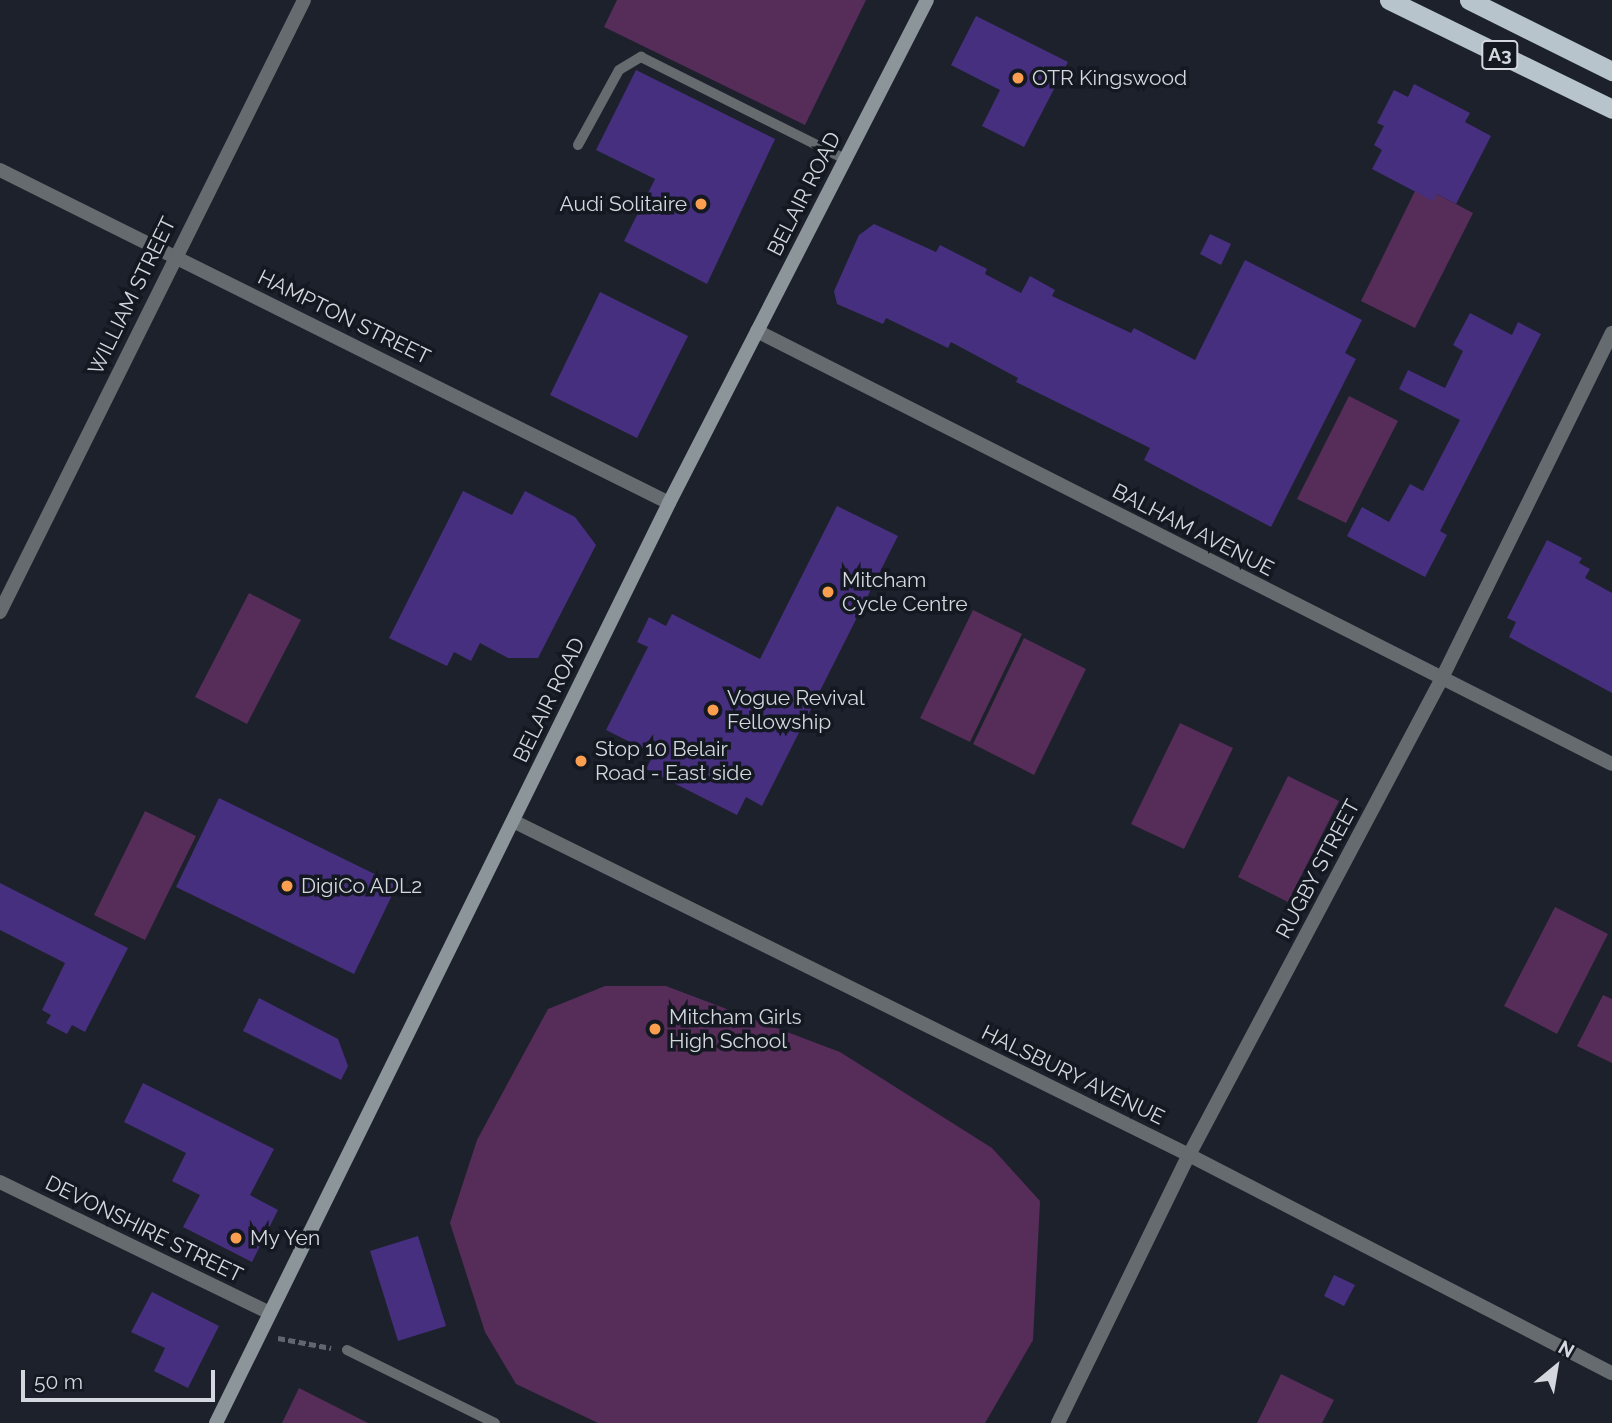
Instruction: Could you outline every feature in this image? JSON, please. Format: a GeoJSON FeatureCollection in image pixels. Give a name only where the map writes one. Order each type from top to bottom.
{"type":"FeatureCollection","features":[{"type":"Feature","properties":{"kind":"highway","name":"A3"},"geometry":{"type":"LineString","coordinates":[[1389,0],[1612,109]]}},
{"type":"Feature","properties":{"kind":"highway","name":"A3"},"geometry":{"type":"LineString","coordinates":[[1469,0],[1612,71]]}},
{"type":"Feature","properties":{"kind":"main road","name":"BELAIR ROAD"},"geometry":{"type":"LineString","coordinates":[[216,1423],[669,503],[927,0]]}},
{"type":"Feature","properties":{"kind":"street","name":"WILLIAM STREET"},"geometry":{"type":"LineString","coordinates":[[0,612],[174,256],[304,0]]}},
{"type":"Feature","properties":{"kind":"street","name":"HAMPTON STREET"},"geometry":{"type":"LineString","coordinates":[[0,170],[669,503]]}},
{"type":"Feature","properties":{"kind":"street","name":"BALHAM AVENUE"},"geometry":{"type":"LineString","coordinates":[[757,331],[1441,680],[1612,764]]}},
{"type":"Feature","properties":{"kind":"street","name":"RUGBY STREET"},"geometry":{"type":"LineString","coordinates":[[1058,1423],[1189,1155],[1441,680],[1612,333]]}},
{"type":"Feature","properties":{"kind":"street","name":"HALSBURY AVENUE"},"geometry":{"type":"LineString","coordinates":[[513,821],[1189,1155],[1612,1373]]}},
{"type":"Feature","properties":{"kind":"street","name":"DEVONSHIRE STREET"},"geometry":{"type":"LineString","coordinates":[[0,1182],[270,1313]]}},
{"type":"Feature","properties":{"kind":"lane"},"geometry":{"type":"LineString","coordinates":[[578,145],[619,70],[641,57],[845,159]]}},
{"type":"Feature","properties":{"kind":"lane"},"geometry":{"type":"LineString","coordinates":[[347,1350],[495,1423]]}},
{"type":"Feature","properties":{"kind":"path"},"geometry":{"type":"LineString","coordinates":[[262,1329],[283,1341],[347,1350]]}},
{"type":"Feature","properties":{"kind":"shaded area"},"geometry":{"type":"Polygon","coordinates":[[[617,0],[866,0],[805,125],[604,27],[617,0]]]}},
{"type":"Feature","properties":{"kind":"shaded area"},"geometry":{"type":"Polygon","coordinates":[[[1415,191],[1437,194],[1473,213],[1415,328],[1361,301],[1415,191]]]}},
{"type":"Feature","properties":{"kind":"shaded area"},"geometry":{"type":"Polygon","coordinates":[[[1349,396],[1398,421],[1346,523],[1297,499],[1349,396]]]}},
{"type":"Feature","properties":{"kind":"shaded area"},"geometry":{"type":"Polygon","coordinates":[[[249,593],[301,620],[247,724],[195,697],[249,593]]]}},
{"type":"Feature","properties":{"kind":"shaded area"},"geometry":{"type":"Polygon","coordinates":[[[973,610],[1022,634],[970,742],[920,718],[973,610]]]}},
{"type":"Feature","properties":{"kind":"shaded area"},"geometry":{"type":"Polygon","coordinates":[[[1024,638],[1086,669],[1034,775],[973,744],[1024,638]]]}},
{"type":"Feature","properties":{"kind":"shaded area"},"geometry":{"type":"Polygon","coordinates":[[[1180,723],[1233,748],[1184,849],[1131,824],[1180,723]]]}},
{"type":"Feature","properties":{"kind":"shaded area"},"geometry":{"type":"Polygon","coordinates":[[[1288,776],[1339,801],[1288,902],[1238,877],[1288,776]]]}},
{"type":"Feature","properties":{"kind":"shaded area"},"geometry":{"type":"Polygon","coordinates":[[[145,811],[196,836],[145,940],[94,915],[145,811]]]}},
{"type":"Feature","properties":{"kind":"shaded area"},"geometry":{"type":"Polygon","coordinates":[[[1555,907],[1608,934],[1557,1034],[1504,1006],[1555,907]]]}},
{"type":"Feature","properties":{"kind":"shaded area","name":"Mitcham Girls High School"},"geometry":{"type":"Polygon","coordinates":[[[605,986],[666,986],[840,1052],[992,1148],[1040,1201],[1033,1340],[985,1423],[598,1423],[516,1384],[485,1332],[450,1223],[477,1140],[548,1009],[605,986]]]}},
{"type":"Feature","properties":{"kind":"shaded area"},"geometry":{"type":"Polygon","coordinates":[[[1603,995],[1612,999],[1612,1063],[1577,1046],[1603,995]]]}},
{"type":"Feature","properties":{"kind":"shaded area"},"geometry":{"type":"Polygon","coordinates":[[[1281,1374],[1334,1400],[1322,1423],[1257,1423],[1281,1374]]]}},
{"type":"Feature","properties":{"kind":"shaded area"},"geometry":{"type":"Polygon","coordinates":[[[299,1388],[368,1423],[282,1423],[299,1388]]]}},
{"type":"Feature","properties":{"kind":"building","name":"OTR Kingswood"},"geometry":{"type":"Polygon","coordinates":[[[976,16],[1068,62],[1024,147],[982,126],[1000,90],[951,65],[976,16]]]}},
{"type":"Feature","properties":{"kind":"building"},"geometry":{"type":"Polygon","coordinates":[[[636,70],[775,139],[707,284],[624,241],[655,179],[596,150],[636,70]]]}},
{"type":"Feature","properties":{"kind":"building"},"geometry":{"type":"Polygon","coordinates":[[[1414,84],[1470,113],[1465,122],[1491,136],[1456,204],[1437,194],[1433,201],[1372,169],[1382,150],[1374,145],[1384,126],[1377,123],[1394,90],[1408,97],[1414,84]]]}},
{"type":"Feature","properties":{"kind":"building"},"geometry":{"type":"Polygon","coordinates":[[[874,224],[936,252],[940,245],[987,269],[985,274],[1021,293],[1030,276],[1055,290],[1052,296],[1131,333],[1134,328],[1195,360],[1245,260],[1362,320],[1345,353],[1356,359],[1271,527],[1144,460],[1150,448],[1016,382],[1018,378],[951,342],[948,348],[886,318],[883,324],[837,304],[834,291],[859,235],[874,224]]]}},
{"type":"Feature","properties":{"kind":"building"},"geometry":{"type":"Polygon","coordinates":[[[1210,234],[1231,244],[1221,265],[1200,254],[1210,234]]]}},
{"type":"Feature","properties":{"kind":"building"},"geometry":{"type":"Polygon","coordinates":[[[600,292],[688,336],[637,438],[550,395],[600,292]]]}},
{"type":"Feature","properties":{"kind":"building"},"geometry":{"type":"Polygon","coordinates":[[[1470,313],[1512,335],[1518,322],[1541,334],[1440,531],[1447,535],[1425,577],[1347,536],[1362,507],[1389,522],[1410,484],[1423,491],[1460,420],[1399,389],[1408,370],[1445,388],[1463,351],[1453,345],[1470,313]]]}},
{"type":"Feature","properties":{"kind":"building"},"geometry":{"type":"Polygon","coordinates":[[[463,491],[512,515],[525,491],[575,517],[596,545],[538,658],[508,658],[480,643],[471,661],[454,652],[447,666],[389,638],[463,491]]]}},
{"type":"Feature","properties":{"kind":"building","name":"Vogue Revival Fellowship"},"geometry":{"type":"Polygon","coordinates":[[[837,506],[898,536],[762,806],[746,797],[737,815],[646,769],[654,754],[606,730],[648,647],[637,642],[649,617],[666,626],[672,614],[760,659],[837,506]]]}},
{"type":"Feature","properties":{"kind":"building"},"geometry":{"type":"Polygon","coordinates":[[[1547,540],[1582,558],[1579,563],[1590,569],[1585,578],[1612,593],[1612,693],[1509,637],[1516,622],[1507,618],[1547,540]]]}},
{"type":"Feature","properties":{"kind":"building","name":"DigiCo ADL2"},"geometry":{"type":"Polygon","coordinates":[[[219,798],[397,885],[354,974],[176,887],[219,798]]]}},
{"type":"Feature","properties":{"kind":"building"},"geometry":{"type":"Polygon","coordinates":[[[0,883],[128,948],[85,1032],[72,1025],[67,1034],[46,1023],[51,1015],[42,1010],[65,963],[0,930],[0,883]]]}},
{"type":"Feature","properties":{"kind":"building"},"geometry":{"type":"Polygon","coordinates":[[[259,998],[338,1039],[348,1066],[341,1080],[243,1031],[259,998]]]}},
{"type":"Feature","properties":{"kind":"building"},"geometry":{"type":"Polygon","coordinates":[[[143,1083],[274,1149],[250,1195],[278,1210],[252,1262],[183,1227],[200,1195],[172,1181],[186,1153],[124,1122],[143,1083]]]}},
{"type":"Feature","properties":{"kind":"building"},"geometry":{"type":"Polygon","coordinates":[[[418,1236],[446,1326],[398,1341],[370,1251],[418,1236]]]}},
{"type":"Feature","properties":{"kind":"building"},"geometry":{"type":"Polygon","coordinates":[[[1334,1275],[1355,1285],[1344,1306],[1324,1296],[1334,1275]]]}},
{"type":"Feature","properties":{"kind":"building"},"geometry":{"type":"Polygon","coordinates":[[[152,1292],[219,1326],[188,1388],[154,1371],[165,1348],[131,1332],[152,1292]]]}},
{"type":"Feature","properties":{"kind":"place","name":"OTR Kingswood"},"geometry":{"type":"Point","coordinates":[1018,78]}},
{"type":"Feature","properties":{"kind":"place","name":"Audi Solitaire"},"geometry":{"type":"Point","coordinates":[701,204]}},
{"type":"Feature","properties":{"kind":"place","name":"Mitcham Cycle Centre"},"geometry":{"type":"Point","coordinates":[828,592]}},
{"type":"Feature","properties":{"kind":"place","name":"Vogue Revival Fellowship"},"geometry":{"type":"Point","coordinates":[713,710]}},
{"type":"Feature","properties":{"kind":"place","name":"Stop 10 Belair Road - East side"},"geometry":{"type":"Point","coordinates":[581,761]}},
{"type":"Feature","properties":{"kind":"place","name":"DigiCo ADL2"},"geometry":{"type":"Point","coordinates":[287,886]}},
{"type":"Feature","properties":{"kind":"place","name":"Mitcham Girls High School"},"geometry":{"type":"Point","coordinates":[655,1029]}},
{"type":"Feature","properties":{"kind":"place","name":"My Yen"},"geometry":{"type":"Point","coordinates":[236,1238]}}]}
